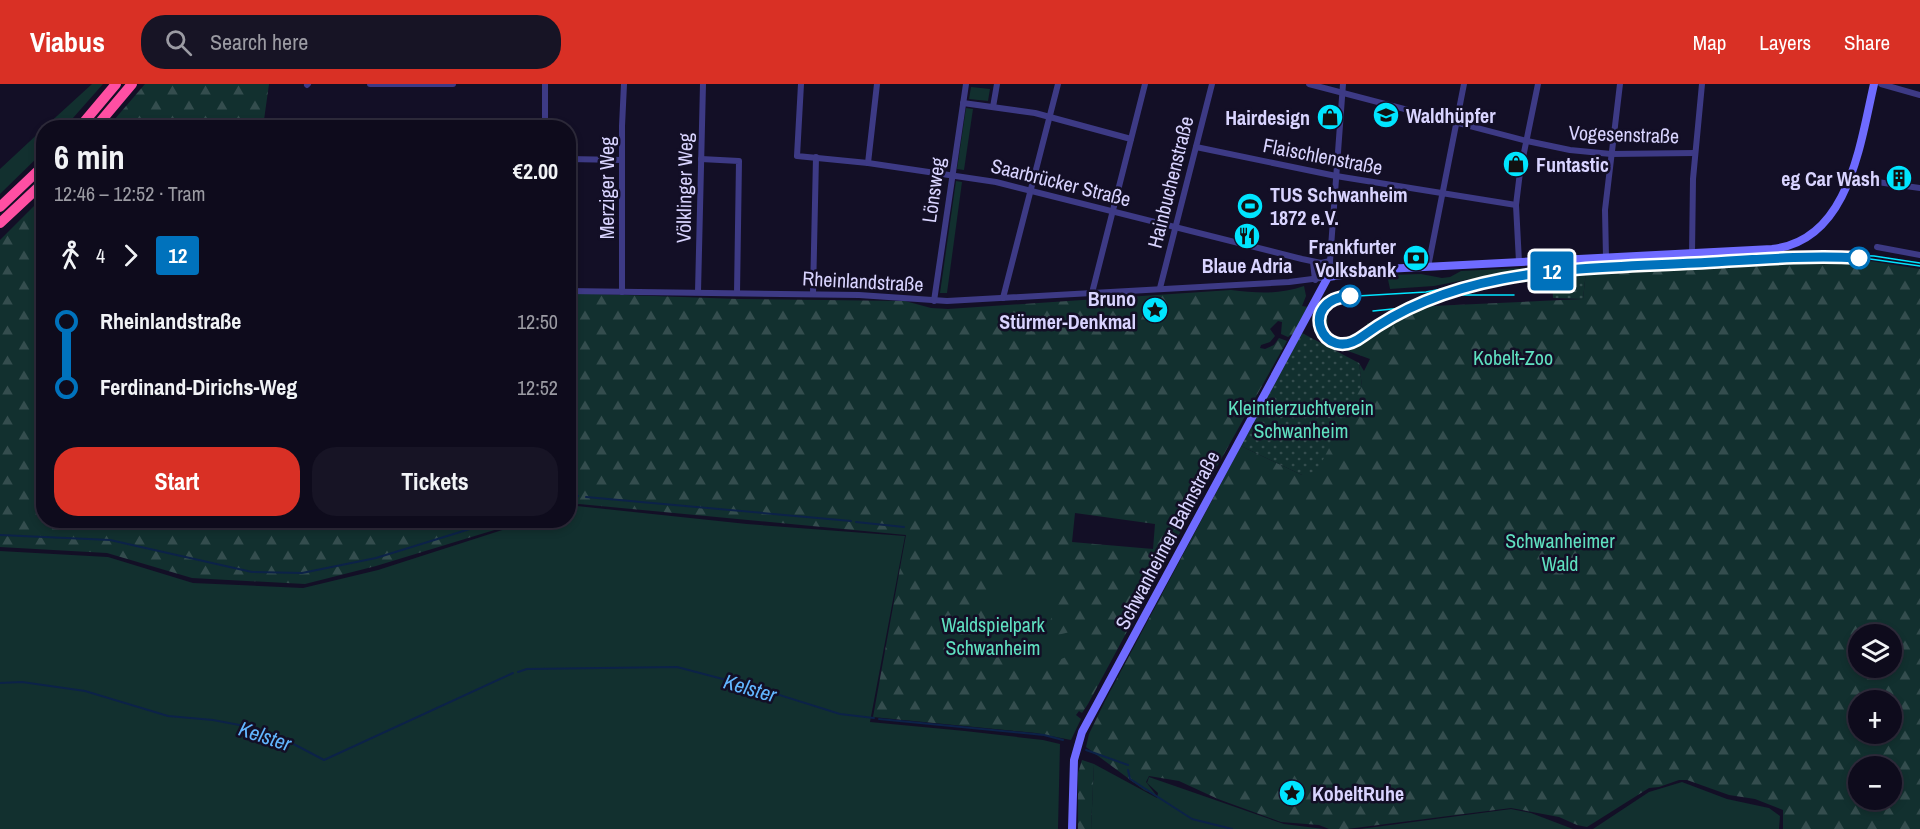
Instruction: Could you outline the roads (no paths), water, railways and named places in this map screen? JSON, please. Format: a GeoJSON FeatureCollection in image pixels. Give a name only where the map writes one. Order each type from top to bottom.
{"type":"FeatureCollection","features":[{"type":"Feature","properties":{"kind":"highway"},"geometry":{"type":"LineString","coordinates":[[86,120],[116,84]]}},
{"type":"Feature","properties":{"kind":"highway"},"geometry":{"type":"LineString","coordinates":[[102,120],[132,84]]}},
{"type":"Feature","properties":{"kind":"highway"},"geometry":{"type":"LineString","coordinates":[[0,207],[36,173]]}},
{"type":"Feature","properties":{"kind":"highway"},"geometry":{"type":"LineString","coordinates":[[0,223],[36,189]]}},
{"type":"Feature","properties":{"kind":"street"},"geometry":{"type":"LineString","coordinates":[[370,84],[453,84]]}},
{"type":"Feature","properties":{"kind":"street"},"geometry":{"type":"LineString","coordinates":[[544,120],[545,84]]}},
{"type":"Feature","properties":{"kind":"street","name":"Merziger Weg"},"geometry":{"type":"LineString","coordinates":[[622,292],[624,84]]}},
{"type":"Feature","properties":{"kind":"street","name":"Völklinger Weg"},"geometry":{"type":"LineString","coordinates":[[698,292],[703,84]]}},
{"type":"Feature","properties":{"kind":"street","name":"Saarbrücker Straße"},"geometry":{"type":"LineString","coordinates":[[801,84],[796,156],[951,174],[1030,190],[1313,262],[1330,261]]}},
{"type":"Feature","properties":{"kind":"street"},"geometry":{"type":"LineString","coordinates":[[868,163],[877,84]]}},
{"type":"Feature","properties":{"kind":"street","name":"Lönsweg"},"geometry":{"type":"LineString","coordinates":[[934,301],[966,84]]}},
{"type":"Feature","properties":{"kind":"street"},"geometry":{"type":"LineString","coordinates":[[989,84],[997,85],[993,107]]}},
{"type":"Feature","properties":{"kind":"street"},"geometry":{"type":"LineString","coordinates":[[1004,298],[1058,84]]}},
{"type":"Feature","properties":{"kind":"street"},"geometry":{"type":"LineString","coordinates":[[1092,293],[1145,84]]}},
{"type":"Feature","properties":{"kind":"street","name":"Hainbuchenstraße"},"geometry":{"type":"LineString","coordinates":[[1160,288],[1212,84]]}},
{"type":"Feature","properties":{"kind":"street","name":"Vogesenstraße"},"geometry":{"type":"LineString","coordinates":[[1309,84],[1527,141],[1570,150],[1611,154],[1695,153]]}},
{"type":"Feature","properties":{"kind":"street"},"geometry":{"type":"LineString","coordinates":[[1330,277],[1343,84]]}},
{"type":"Feature","properties":{"kind":"street"},"geometry":{"type":"LineString","coordinates":[[1428,267],[1464,84]]}},
{"type":"Feature","properties":{"kind":"street"},"geometry":{"type":"LineString","coordinates":[[1519,262],[1516,205],[1538,84]]}},
{"type":"Feature","properties":{"kind":"street"},"geometry":{"type":"LineString","coordinates":[[1605,257],[1605,210],[1620,84]]}},
{"type":"Feature","properties":{"kind":"street"},"geometry":{"type":"LineString","coordinates":[[1692,253],[1695,153],[1702,84]]}},
{"type":"Feature","properties":{"kind":"street","name":"Rheinlandstraße"},"geometry":{"type":"LineString","coordinates":[[576,291],[895,296],[934,301],[1315,280],[1385,269],[1772,249],[1796,243],[1814,232],[1831,214],[1844,195],[1874,84]]}},
{"type":"Feature","properties":{"kind":"street"},"geometry":{"type":"LineString","coordinates":[[1881,84],[1920,95]]}},
{"type":"Feature","properties":{"kind":"street"},"geometry":{"type":"LineString","coordinates":[[963,103],[1049,117],[1131,139]]}},
{"type":"Feature","properties":{"kind":"street","name":"Flaischlenstraße"},"geometry":{"type":"LineString","coordinates":[[1196,147],[1336,177],[1516,205]]}},
{"type":"Feature","properties":{"kind":"street"},"geometry":{"type":"LineString","coordinates":[[813,294],[816,157]]}},
{"type":"Feature","properties":{"kind":"street"},"geometry":{"type":"LineString","coordinates":[[576,159],[622,160]]}},
{"type":"Feature","properties":{"kind":"street"},"geometry":{"type":"LineString","coordinates":[[701,159],[739,161],[737,293]]}},
{"type":"Feature","properties":{"kind":"street"},"geometry":{"type":"LineString","coordinates":[[1849,180],[1920,188]]}},
{"type":"Feature","properties":{"kind":"street"},"geometry":{"type":"LineString","coordinates":[[1877,247],[1920,255]]}},
{"type":"Feature","properties":{"kind":"street"},"geometry":{"type":"LineString","coordinates":[[1313,262],[1315,280]]}},
{"type":"Feature","properties":{"kind":"street","name":"Schwanheimer Bahnstraße"},"geometry":{"type":"LineString","coordinates":[[1072,829],[1074,760],[1082,732],[1330,277]]}},
{"type":"Feature","properties":{"kind":"waterway"},"geometry":{"type":"LineString","coordinates":[[586,497],[851,521]]}},
{"type":"Feature","properties":{"kind":"waterway"},"geometry":{"type":"LineString","coordinates":[[856,522],[904,527]]}},
{"type":"Feature","properties":{"kind":"waterway"},"geometry":{"type":"LineString","coordinates":[[0,535],[110,540],[252,572],[302,573],[376,558],[473,528]]}},
{"type":"Feature","properties":{"kind":"waterway","name":"Kelster"},"geometry":{"type":"LineString","coordinates":[[518,672],[527,669],[677,667],[757,688],[840,714],[874,718]]}},
{"type":"Feature","properties":{"kind":"waterway","name":"Kelster"},"geometry":{"type":"LineString","coordinates":[[0,683],[22,682],[85,691],[168,716],[213,720],[250,727],[286,740],[324,760],[513,673]]}},
{"type":"Feature","properties":{"kind":"waterway","name":"Kelster"},"geometry":{"type":"LineString","coordinates":[[879,719],[1044,735],[1063,740]]}},
{"type":"Feature","properties":{"kind":"waterway","name":"Kelster"},"geometry":{"type":"LineString","coordinates":[[1086,750],[1128,765]]}},
{"type":"Feature","properties":{"kind":"waterway","name":"Kelster"},"geometry":{"type":"LineString","coordinates":[[1128,770],[1130,779],[1192,819],[1232,829]]}},
{"type":"Feature","properties":{"kind":"tram line"},"geometry":{"type":"LineString","coordinates":[[1920,263],[1874,256],[1816,254],[1550,268],[1426,292],[1340,297],[1325,305],[1319,322],[1330,341],[1347,345],[1383,322],[1437,297],[1455,291],[1548,272],[1816,257],[1863,258],[1920,266]]}},
{"type":"Feature","properties":{"kind":"tram line","name":"12"},"geometry":{"type":"LineString","coordinates":[[1350,296],[1332,300],[1322,309],[1320,326],[1330,341],[1338,344],[1347,345],[1355,342],[1383,322],[1437,297],[1523,275],[1789,258],[1859,258]]}},
{"type":"Feature","properties":{"kind":"tram line"},"geometry":{"type":"LineString","coordinates":[[1462,295],[1514,295]]}},
{"type":"Feature","properties":{"kind":"tram line"},"geometry":{"type":"LineString","coordinates":[[1373,311],[1402,308]]}},
{"type":"Feature","properties":{"kind":"place","name":"Waldhüpfer"},"geometry":{"type":"Point","coordinates":[1386,115]}},
{"type":"Feature","properties":{"kind":"place","name":"Hairdesign"},"geometry":{"type":"Point","coordinates":[1330,117]}},
{"type":"Feature","properties":{"kind":"place","name":"Funtastic"},"geometry":{"type":"Point","coordinates":[1516,164]}},
{"type":"Feature","properties":{"kind":"place","name":"eg Car Wash"},"geometry":{"type":"Point","coordinates":[1899,178]}},
{"type":"Feature","properties":{"kind":"place","name":"TUS Schwanheim 1872 e.V."},"geometry":{"type":"Point","coordinates":[1250,206]}},
{"type":"Feature","properties":{"kind":"place","name":"Blaue Adria"},"geometry":{"type":"Point","coordinates":[1247,236]}},
{"type":"Feature","properties":{"kind":"place","name":"Frankfurter Volksbank"},"geometry":{"type":"Point","coordinates":[1416,258]}},
{"type":"Feature","properties":{"kind":"place","name":"Bruno Stürmer-Denkmal"},"geometry":{"type":"Point","coordinates":[1155,310]}},
{"type":"Feature","properties":{"kind":"place","name":"KobeltRuhe"},"geometry":{"type":"Point","coordinates":[1292,793]}},
{"type":"Feature","properties":{"kind":"park label","name":"Kobelt-Zoo"},"geometry":{"type":"Point","coordinates":[1513,357]}},
{"type":"Feature","properties":{"kind":"park label","name":"Kleintierzuchtverein Schwanheim"},"geometry":{"type":"Point","coordinates":[1301,418]}},
{"type":"Feature","properties":{"kind":"park label","name":"Schwanheimer Wald"},"geometry":{"type":"Point","coordinates":[1560,552]}},
{"type":"Feature","properties":{"kind":"park label","name":"Waldspielpark Schwanheim"},"geometry":{"type":"Point","coordinates":[993,636]}}]}
